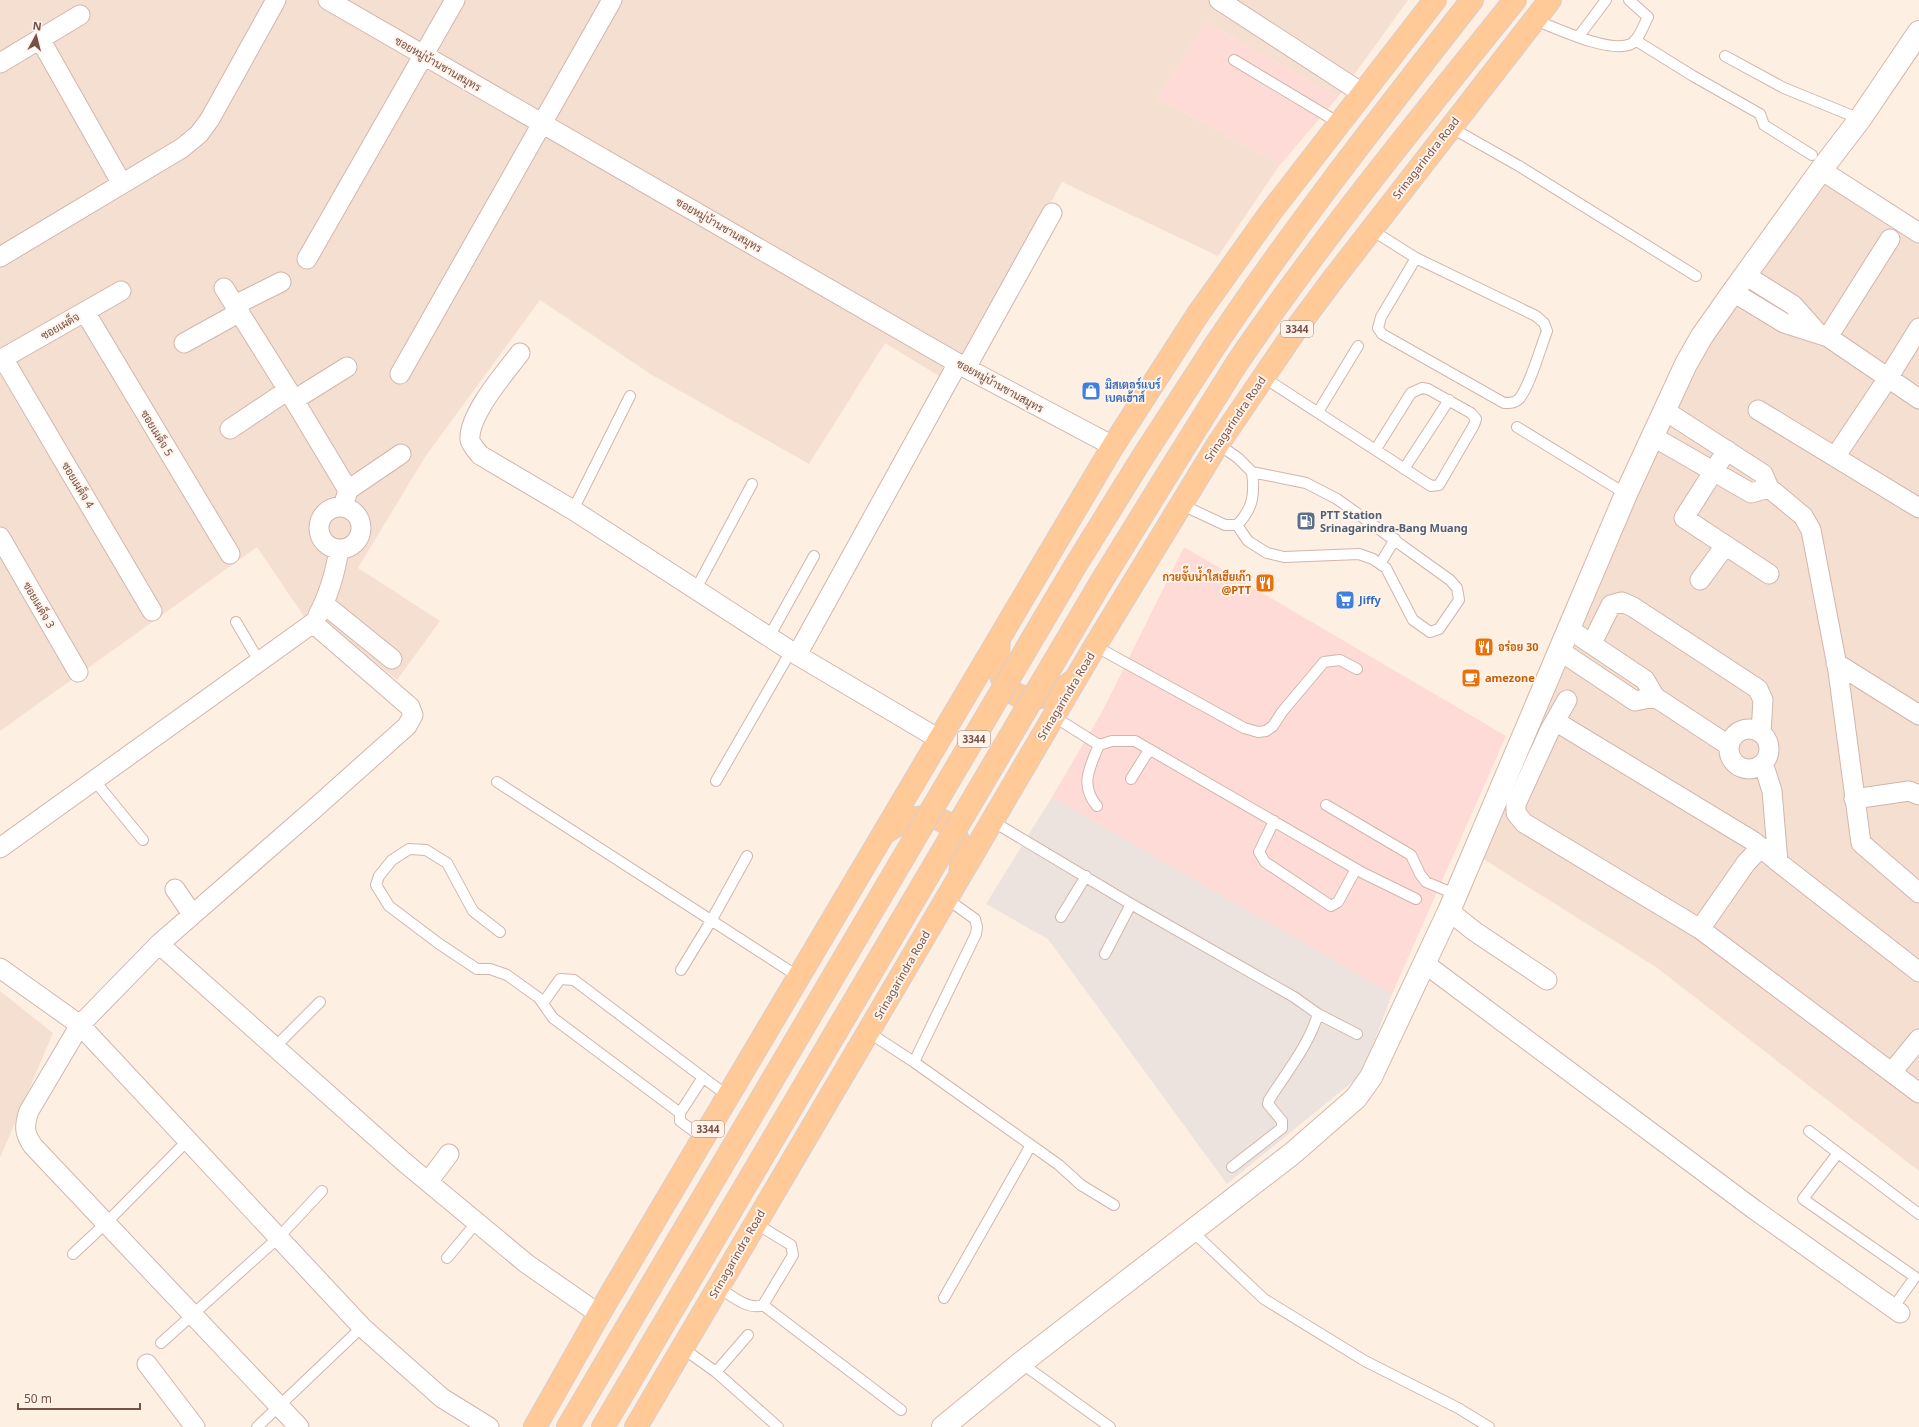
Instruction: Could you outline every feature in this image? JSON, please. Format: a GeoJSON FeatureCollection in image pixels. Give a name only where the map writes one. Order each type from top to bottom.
{"type":"FeatureCollection","features":[{"type":"Feature","properties":{"kind":"main road","name":"3344"},"geometry":{"type":"LineString","coordinates":[[535,1427],[599,1314],[1113,446],[1198,314],[1274,207],[1435,0]]}},
{"type":"Feature","properties":{"kind":"main road","name":"3344"},"geometry":{"type":"LineString","coordinates":[[568,1427],[1074,568],[1142,458],[1280,249],[1472,0]]}},
{"type":"Feature","properties":{"kind":"main road","name":"3344"},"geometry":{"type":"LineString","coordinates":[[603,1427],[1109,569],[1237,364],[1299,275],[1343,216],[1515,0]]}},
{"type":"Feature","properties":{"kind":"main road","name":"Srinagarindra Road"},"geometry":{"type":"LineString","coordinates":[[636,1427],[681,1347],[718,1287],[1095,646],[1180,504],[1218,444],[1304,319],[1370,230],[1550,0]]}},
{"type":"Feature","properties":{"kind":"main road"},"geometry":{"type":"LineString","coordinates":[[999,638],[998,656],[1002,677],[1011,689],[1018,695],[1028,698],[1044,697],[1060,691],[1075,680]]}},
{"type":"Feature","properties":{"kind":"main road"},"geometry":{"type":"LineString","coordinates":[[884,832],[899,824],[914,819],[928,818],[944,822],[955,832],[960,842],[962,861],[960,876]]}},
{"type":"Feature","properties":{"kind":"street"},"geometry":{"type":"LineString","coordinates":[[0,256],[182,148],[199,134],[210,119],[276,0]]}},
{"type":"Feature","properties":{"kind":"street","name":"ซอยหมู่บ้านชานสมุทร"},"geometry":{"type":"LineString","coordinates":[[328,0],[962,366],[1113,446]]}},
{"type":"Feature","properties":{"kind":"street"},"geometry":{"type":"LineString","coordinates":[[307,258],[455,0]]}},
{"type":"Feature","properties":{"kind":"street"},"geometry":{"type":"LineString","coordinates":[[400,374],[612,0]]}},
{"type":"Feature","properties":{"kind":"street"},"geometry":{"type":"LineString","coordinates":[[1221,0],[1362,93]]}},
{"type":"Feature","properties":{"kind":"street"},"geometry":{"type":"LineString","coordinates":[[0,63],[80,15]]}},
{"type":"Feature","properties":{"kind":"street"},"geometry":{"type":"LineString","coordinates":[[943,1427],[1021,1363],[1293,1153],[1356,1098],[1371,1077],[1452,902],[1570,629],[1626,494],[1686,364],[1702,336],[1739,283],[1816,163],[1860,119],[1919,32]]}},
{"type":"Feature","properties":{"kind":"street"},"geometry":{"type":"LineString","coordinates":[[40,39],[122,184]]}},
{"type":"Feature","properties":{"kind":"street"},"geometry":{"type":"LineString","coordinates":[[1816,163],[1919,232]]}},
{"type":"Feature","properties":{"kind":"street"},"geometry":{"type":"LineString","coordinates":[[794,653],[1052,213]]}},
{"type":"Feature","properties":{"kind":"street"},"geometry":{"type":"LineString","coordinates":[[1822,334],[1890,239]]}},
{"type":"Feature","properties":{"kind":"street"},"geometry":{"type":"LineString","coordinates":[[184,343],[281,282]]}},
{"type":"Feature","properties":{"kind":"street"},"geometry":{"type":"LineString","coordinates":[[1739,283],[1793,305],[1822,334],[1919,400]]}},
{"type":"Feature","properties":{"kind":"street"},"geometry":{"type":"LineString","coordinates":[[224,288],[291,395],[345,498],[358,517],[361,526],[360,535],[356,543],[348,548],[338,550],[329,547],[322,540],[318,531],[319,521],[324,512],[345,498],[401,454]]}},
{"type":"Feature","properties":{"kind":"street","name":"ซอยเผด็จ"},"geometry":{"type":"LineString","coordinates":[[2,359],[121,291]]}},
{"type":"Feature","properties":{"kind":"street","name":"ซอยเผด็จ 5"},"geometry":{"type":"LineString","coordinates":[[85,312],[230,554]]}},
{"type":"Feature","properties":{"kind":"street"},"geometry":{"type":"LineString","coordinates":[[1835,457],[1888,378],[1919,328]]}},
{"type":"Feature","properties":{"kind":"street"},"geometry":{"type":"LineString","coordinates":[[520,353],[488,396],[471,425],[470,442],[480,455],[573,510],[794,653],[939,739]]}},
{"type":"Feature","properties":{"kind":"street","name":"ซอยเผด็จ 4"},"geometry":{"type":"LineString","coordinates":[[2,359],[152,611]]}},
{"type":"Feature","properties":{"kind":"street"},"geometry":{"type":"LineString","coordinates":[[230,428],[291,395],[347,368]]}},
{"type":"Feature","properties":{"kind":"street"},"geometry":{"type":"LineString","coordinates":[[1664,410],[1764,474],[1769,488],[1803,516],[1811,530],[1836,663],[1861,843],[1919,893]]}},
{"type":"Feature","properties":{"kind":"street"},"geometry":{"type":"LineString","coordinates":[[1758,410],[1919,508]]}},
{"type":"Feature","properties":{"kind":"street"},"geometry":{"type":"LineString","coordinates":[[1652,436],[1751,493],[1769,488]]}},
{"type":"Feature","properties":{"kind":"street"},"geometry":{"type":"LineString","coordinates":[[1727,450],[1684,518],[1769,574]]}},
{"type":"Feature","properties":{"kind":"street","name":"ซอยเผด็จ 3"},"geometry":{"type":"LineString","coordinates":[[0,538],[78,672]]}},
{"type":"Feature","properties":{"kind":"street"},"geometry":{"type":"LineString","coordinates":[[1700,580],[1725,546]]}},
{"type":"Feature","properties":{"kind":"street"},"geometry":{"type":"LineString","coordinates":[[0,848],[313,623],[324,604],[334,575],[338,550]]}},
{"type":"Feature","properties":{"kind":"street"},"geometry":{"type":"LineString","coordinates":[[1596,635],[1611,605],[1622,602],[1633,607],[1758,689],[1763,700],[1761,733]]}},
{"type":"Feature","properties":{"kind":"street"},"geometry":{"type":"LineString","coordinates":[[324,604],[392,659]]}},
{"type":"Feature","properties":{"kind":"street"},"geometry":{"type":"LineString","coordinates":[[299,1427],[279,1408],[193,1314],[105,1224],[33,1146],[26,1136],[24,1125],[29,1111],[80,1025],[159,944],[407,726],[413,715],[410,707],[313,623]]}},
{"type":"Feature","properties":{"kind":"street"},"geometry":{"type":"LineString","coordinates":[[1570,629],[1646,680],[1655,697],[1728,745]]}},
{"type":"Feature","properties":{"kind":"street"},"geometry":{"type":"LineString","coordinates":[[1560,652],[1635,701],[1655,697]]}},
{"type":"Feature","properties":{"kind":"street"},"geometry":{"type":"LineString","coordinates":[[1836,663],[1919,715]]}},
{"type":"Feature","properties":{"kind":"street"},"geometry":{"type":"LineString","coordinates":[[1567,700],[1516,804],[1516,813],[1524,823],[1700,929],[1919,1093]]}},
{"type":"Feature","properties":{"kind":"street"},"geometry":{"type":"LineString","coordinates":[[1556,721],[1760,847],[1919,972]]}},
{"type":"Feature","properties":{"kind":"street"},"geometry":{"type":"LineString","coordinates":[[1746,729],[1754,730],[1761,733],[1768,744],[1767,758],[1756,768],[1748,770],[1739,767],[1730,758],[1728,745],[1732,737],[1738,732],[1746,729]]}},
{"type":"Feature","properties":{"kind":"street"},"geometry":{"type":"LineString","coordinates":[[1763,763],[1772,791],[1778,862]]}},
{"type":"Feature","properties":{"kind":"street"},"geometry":{"type":"LineString","coordinates":[[1854,799],[1909,791],[1919,795]]}},
{"type":"Feature","properties":{"kind":"street"},"geometry":{"type":"LineString","coordinates":[[1700,929],[1746,863],[1760,847]]}},
{"type":"Feature","properties":{"kind":"street"},"geometry":{"type":"LineString","coordinates":[[175,889],[192,914]]}},
{"type":"Feature","properties":{"kind":"street"},"geometry":{"type":"LineString","coordinates":[[1452,902],[1474,931],[1547,980]]}},
{"type":"Feature","properties":{"kind":"street"},"geometry":{"type":"LineString","coordinates":[[159,944],[428,1182],[527,1264],[599,1314]]}},
{"type":"Feature","properties":{"kind":"street"},"geometry":{"type":"LineString","coordinates":[[1424,964],[1742,1200],[1895,1310]]}},
{"type":"Feature","properties":{"kind":"street"},"geometry":{"type":"LineString","coordinates":[[0,968],[80,1025],[362,1327],[442,1398],[489,1427]]}},
{"type":"Feature","properties":{"kind":"street"},"geometry":{"type":"LineString","coordinates":[[1892,1072],[1919,1039]]}},
{"type":"Feature","properties":{"kind":"street"},"geometry":{"type":"LineString","coordinates":[[428,1182],[449,1154]]}},
{"type":"Feature","properties":{"kind":"street"},"geometry":{"type":"LineString","coordinates":[[147,1364],[195,1427]]}},
{"type":"Feature","properties":{"kind":"lane"},"geometry":{"type":"LineString","coordinates":[[1579,36],[1606,0]]}},
{"type":"Feature","properties":{"kind":"lane"},"geometry":{"type":"LineString","coordinates":[[1535,20],[1593,42],[1618,46],[1631,44],[1635,40],[1648,17],[1629,0]]}},
{"type":"Feature","properties":{"kind":"lane"},"geometry":{"type":"LineString","coordinates":[[1635,40],[1693,76],[1760,114],[1764,125],[1816,163]]}},
{"type":"Feature","properties":{"kind":"lane"},"geometry":{"type":"LineString","coordinates":[[1724,56],[1784,88],[1860,119]]}},
{"type":"Feature","properties":{"kind":"lane"},"geometry":{"type":"LineString","coordinates":[[1234,60],[1339,123]]}},
{"type":"Feature","properties":{"kind":"lane"},"geometry":{"type":"LineString","coordinates":[[1450,127],[1519,166],[1696,276]]}},
{"type":"Feature","properties":{"kind":"lane"},"geometry":{"type":"LineString","coordinates":[[1370,230],[1416,258],[1536,316],[1544,323],[1547,331],[1525,390],[1518,400],[1511,403],[1504,403],[1382,334],[1378,328],[1381,317],[1416,258]]}},
{"type":"Feature","properties":{"kind":"lane"},"geometry":{"type":"LineString","coordinates":[[1318,412],[1358,346]]}},
{"type":"Feature","properties":{"kind":"lane"},"geometry":{"type":"LineString","coordinates":[[1264,377],[1431,486],[1439,485],[1476,419],[1471,413],[1428,389],[1416,389],[1411,393],[1376,449]]}},
{"type":"Feature","properties":{"kind":"lane"},"geometry":{"type":"LineString","coordinates":[[573,510],[630,396]]}},
{"type":"Feature","properties":{"kind":"lane"},"geometry":{"type":"LineString","coordinates":[[1404,469],[1449,400]]}},
{"type":"Feature","properties":{"kind":"lane"},"geometry":{"type":"LineString","coordinates":[[1517,427],[1626,494]]}},
{"type":"Feature","properties":{"kind":"lane"},"geometry":{"type":"LineString","coordinates":[[1218,444],[1238,458],[1252,472],[1306,483],[1338,499],[1450,580],[1457,588],[1459,600],[1439,629],[1430,632],[1413,620],[1386,568],[1373,559],[1359,554],[1284,557],[1267,553],[1248,541],[1237,525]]}},
{"type":"Feature","properties":{"kind":"lane"},"geometry":{"type":"LineString","coordinates":[[1180,504],[1225,525],[1237,525],[1247,514],[1254,493],[1252,472]]}},
{"type":"Feature","properties":{"kind":"lane"},"geometry":{"type":"LineString","coordinates":[[696,589],[752,484]]}},
{"type":"Feature","properties":{"kind":"lane"},"geometry":{"type":"LineString","coordinates":[[1380,564],[1395,539]]}},
{"type":"Feature","properties":{"kind":"lane"},"geometry":{"type":"LineString","coordinates":[[769,637],[814,556]]}},
{"type":"Feature","properties":{"kind":"lane"},"geometry":{"type":"LineString","coordinates":[[236,622],[259,661]]}},
{"type":"Feature","properties":{"kind":"lane"},"geometry":{"type":"LineString","coordinates":[[1095,646],[1244,728],[1258,732],[1266,731],[1273,726],[1282,712],[1324,662],[1340,660],[1357,669]]}},
{"type":"Feature","properties":{"kind":"lane"},"geometry":{"type":"LineString","coordinates":[[716,782],[794,653]]}},
{"type":"Feature","properties":{"kind":"lane"},"geometry":{"type":"LineString","coordinates":[[1054,716],[1099,745],[1112,741],[1135,741],[1356,869],[1416,899]]}},
{"type":"Feature","properties":{"kind":"lane"},"geometry":{"type":"LineString","coordinates":[[1097,806],[1089,797],[1087,777],[1099,745]]}},
{"type":"Feature","properties":{"kind":"lane"},"geometry":{"type":"LineString","coordinates":[[1131,779],[1149,750]]}},
{"type":"Feature","properties":{"kind":"lane"},"geometry":{"type":"LineString","coordinates":[[94,780],[142,840]]}},
{"type":"Feature","properties":{"kind":"lane"},"geometry":{"type":"LineString","coordinates":[[497,782],[799,977]]}},
{"type":"Feature","properties":{"kind":"lane"},"geometry":{"type":"LineString","coordinates":[[1326,805],[1411,855],[1420,874],[1426,882],[1452,902]]}},
{"type":"Feature","properties":{"kind":"lane"},"geometry":{"type":"LineString","coordinates":[[992,821],[1131,904],[1294,996],[1318,1014],[1357,1034]]}},
{"type":"Feature","properties":{"kind":"lane"},"geometry":{"type":"LineString","coordinates":[[1274,821],[1259,852],[1260,857],[1265,862],[1331,906],[1338,902],[1356,869]]}},
{"type":"Feature","properties":{"kind":"lane"},"geometry":{"type":"LineString","coordinates":[[500,932],[473,911],[447,863],[426,850],[409,850],[392,860],[379,876],[376,885],[389,906],[438,943],[477,969],[490,969],[507,975],[540,998],[552,1018],[680,1113]]}},
{"type":"Feature","properties":{"kind":"lane"},"geometry":{"type":"LineString","coordinates":[[681,970],[712,921],[747,856]]}},
{"type":"Feature","properties":{"kind":"lane"},"geometry":{"type":"LineString","coordinates":[[1061,918],[1086,876]]}},
{"type":"Feature","properties":{"kind":"lane"},"geometry":{"type":"LineString","coordinates":[[914,1062],[976,934],[977,927],[975,919],[947,899]]}},
{"type":"Feature","properties":{"kind":"lane"},"geometry":{"type":"LineString","coordinates":[[1105,954],[1131,904]]}},
{"type":"Feature","properties":{"kind":"lane"},"geometry":{"type":"LineString","coordinates":[[543,1003],[560,979],[574,980],[728,1096]]}},
{"type":"Feature","properties":{"kind":"lane"},"geometry":{"type":"LineString","coordinates":[[275,1047],[320,1002]]}},
{"type":"Feature","properties":{"kind":"lane"},"geometry":{"type":"LineString","coordinates":[[1232,1167],[1282,1128],[1282,1121],[1268,1104],[1269,1100],[1305,1044],[1314,1028],[1318,1014]]}},
{"type":"Feature","properties":{"kind":"lane"},"geometry":{"type":"LineString","coordinates":[[868,1032],[914,1062],[1059,1165],[1082,1185],[1114,1205]]}},
{"type":"Feature","properties":{"kind":"lane"},"geometry":{"type":"LineString","coordinates":[[703,1138],[680,1121],[680,1113],[700,1082],[705,1079]]}},
{"type":"Feature","properties":{"kind":"lane"},"geometry":{"type":"LineString","coordinates":[[1809,1131],[1919,1214]]}},
{"type":"Feature","properties":{"kind":"lane"},"geometry":{"type":"LineString","coordinates":[[73,1254],[105,1224],[188,1140]]}},
{"type":"Feature","properties":{"kind":"lane"},"geometry":{"type":"LineString","coordinates":[[944,1298],[1031,1145]]}},
{"type":"Feature","properties":{"kind":"lane"},"geometry":{"type":"LineString","coordinates":[[1838,1153],[1803,1199],[1917,1279],[1898,1301],[1895,1310]]}},
{"type":"Feature","properties":{"kind":"lane"},"geometry":{"type":"LineString","coordinates":[[161,1343],[278,1238],[322,1191]]}},
{"type":"Feature","properties":{"kind":"lane"},"geometry":{"type":"LineString","coordinates":[[446,1258],[477,1222]]}},
{"type":"Feature","properties":{"kind":"lane"},"geometry":{"type":"LineString","coordinates":[[718,1287],[750,1306],[757,1308],[763,1306],[793,1255],[792,1245],[755,1223]]}},
{"type":"Feature","properties":{"kind":"lane"},"geometry":{"type":"LineString","coordinates":[[1192,1231],[1264,1299],[1365,1361],[1458,1408],[1489,1427]]}},
{"type":"Feature","properties":{"kind":"lane"},"geometry":{"type":"LineString","coordinates":[[763,1306],[901,1410]]}},
{"type":"Feature","properties":{"kind":"lane"},"geometry":{"type":"LineString","coordinates":[[257,1427],[279,1408],[362,1327]]}},
{"type":"Feature","properties":{"kind":"lane"},"geometry":{"type":"LineString","coordinates":[[716,1372],[748,1335]]}},
{"type":"Feature","properties":{"kind":"lane"},"geometry":{"type":"LineString","coordinates":[[681,1347],[716,1372],[778,1427]]}},
{"type":"Feature","properties":{"kind":"lane"},"geometry":{"type":"LineString","coordinates":[[1021,1363],[1110,1427]]}},
{"type":"Feature","properties":{"kind":"shaded area"},"geometry":{"type":"Polygon","coordinates":[[[0,0],[1408,0],[1338,97],[1206,22],[1157,98],[1272,160],[1279,166],[1218,256],[1062,182],[973,345],[944,379],[885,343],[809,464],[652,375],[540,300],[425,457],[358,568],[440,621],[397,680],[326,624],[305,618],[257,547],[0,731],[0,0]]]}},
{"type":"Feature","properties":{"kind":"shaded area"},"geometry":{"type":"Polygon","coordinates":[[[1206,22],[1338,97],[1279,166],[1272,160],[1157,98],[1206,22]]]}},
{"type":"Feature","properties":{"kind":"shaded area"},"geometry":{"type":"Polygon","coordinates":[[[1819,179],[1919,242],[1919,1171],[1656,967],[1480,857],[1603,578],[1671,409],[1729,304],[1819,179]]]}},
{"type":"Feature","properties":{"kind":"shaded area"},"geometry":{"type":"Polygon","coordinates":[[[1184,547],[1506,736],[1392,994],[1052,797],[1102,712],[1184,547]]]}},
{"type":"Feature","properties":{"kind":"shaded area"},"geometry":{"type":"Polygon","coordinates":[[[1052,797],[1392,994],[1362,1074],[1227,1184],[1048,939],[986,904],[1052,797]]]}},
{"type":"Feature","properties":{"kind":"shaded area"},"geometry":{"type":"Polygon","coordinates":[[[0,991],[53,1033],[0,1158],[0,991]]]}},
{"type":"Feature","properties":{"kind":"place","name":"มิสเตอร์แบร์ เบคเฮ้าส์"},"geometry":{"type":"Point","coordinates":[1091,391]}},
{"type":"Feature","properties":{"kind":"place","name":"PTT Station Srinagarindra-Bang Muang"},"geometry":{"type":"Point","coordinates":[1306,521]}},
{"type":"Feature","properties":{"kind":"place","name":"กวยจั๊บน้ำใสเฮียเก๊า @PTT"},"geometry":{"type":"Point","coordinates":[1265,583]}},
{"type":"Feature","properties":{"kind":"place","name":"Jiffy"},"geometry":{"type":"Point","coordinates":[1345,600]}},
{"type":"Feature","properties":{"kind":"place","name":"อร่อย 30"},"geometry":{"type":"Point","coordinates":[1484,647]}},
{"type":"Feature","properties":{"kind":"place","name":"amezone"},"geometry":{"type":"Point","coordinates":[1471,678]}}]}
